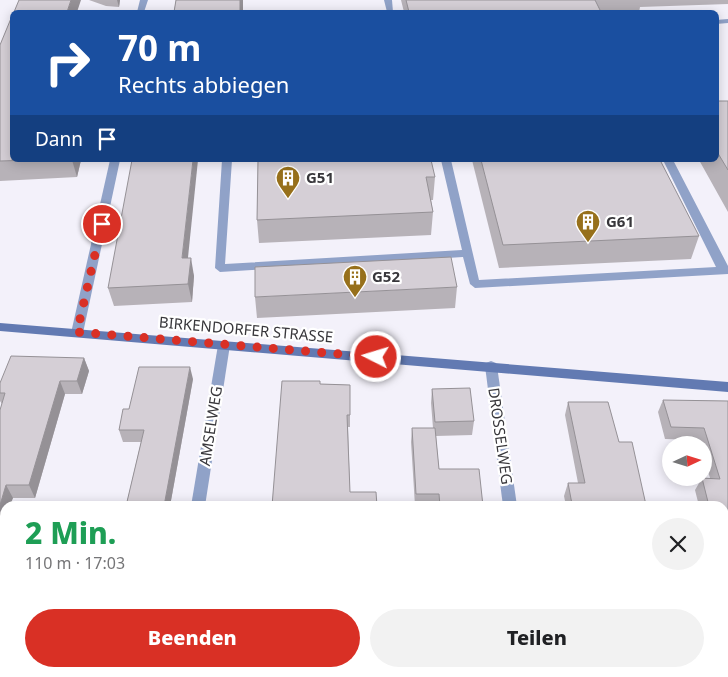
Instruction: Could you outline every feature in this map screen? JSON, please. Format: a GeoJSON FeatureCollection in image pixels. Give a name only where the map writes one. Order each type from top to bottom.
{"type":"FeatureCollection","features":[{"type":"Feature","properties":{"kind":"street","name":"BIRKENDORFER STRASSE"},"geometry":{"type":"LineString","coordinates":[[0,327],[728,387]]}},
{"type":"Feature","properties":{"kind":"street","name":"AMSELWEG"},"geometry":{"type":"LineString","coordinates":[[199,501],[224,345]]}},
{"type":"Feature","properties":{"kind":"street","name":"DROSSELWEG"},"geometry":{"type":"LineString","coordinates":[[491,366],[509,501]]}},
{"type":"Feature","properties":{"kind":"lane"},"geometry":{"type":"LineString","coordinates":[[77,332],[114,162]]}},
{"type":"Feature","properties":{"kind":"lane"},"geometry":{"type":"LineString","coordinates":[[227,162],[220,268],[467,253]]}},
{"type":"Feature","properties":{"kind":"lane"},"geometry":{"type":"LineString","coordinates":[[446,162],[475,284],[726,270],[669,162]]}},
{"type":"Feature","properties":{"kind":"building"},"geometry":{"type":"Polygon","coordinates":[[[19,0],[71,0],[68,10],[15,10],[19,0]]]}},
{"type":"Feature","properties":{"kind":"building"},"geometry":{"type":"Polygon","coordinates":[[[176,0],[240,0],[240,10],[174,10],[176,0]]]}},
{"type":"Feature","properties":{"kind":"building"},"geometry":{"type":"Polygon","coordinates":[[[406,0],[595,0],[600,10],[408,10],[406,0]]]}},
{"type":"Feature","properties":{"kind":"building"},"geometry":{"type":"Polygon","coordinates":[[[10,21],[10,161],[0,161],[0,45],[10,21]]]}},
{"type":"Feature","properties":{"kind":"building"},"geometry":{"type":"Polygon","coordinates":[[[719,101],[728,101],[728,170],[719,155],[719,101]]]}},
{"type":"Feature","properties":{"kind":"building"},"geometry":{"type":"Polygon","coordinates":[[[132,162],[193,162],[182,258],[191,258],[188,284],[108,288],[132,162]]]}},
{"type":"Feature","properties":{"kind":"building"},"geometry":{"type":"Polygon","coordinates":[[[258,162],[431,162],[435,177],[426,177],[433,212],[257,220],[258,162]]]}},
{"type":"Feature","properties":{"kind":"building"},"geometry":{"type":"Polygon","coordinates":[[[482,162],[661,162],[699,236],[503,245],[482,162]]]}},
{"type":"Feature","properties":{"kind":"building"},"geometry":{"type":"Polygon","coordinates":[[[451,257],[457,287],[255,297],[255,267],[451,257]]]}},
{"type":"Feature","properties":{"kind":"building"},"geometry":{"type":"Polygon","coordinates":[[[11,356],[84,358],[77,381],[60,381],[29,485],[6,485],[1,501],[0,410],[5,393],[0,393],[0,383],[11,356]]]}},
{"type":"Feature","properties":{"kind":"building"},"geometry":{"type":"Polygon","coordinates":[[[139,367],[190,367],[165,501],[127,501],[144,430],[119,430],[123,409],[129,409],[139,367]]]}},
{"type":"Feature","properties":{"kind":"building"},"geometry":{"type":"Polygon","coordinates":[[[282,381],[320,381],[320,384],[350,385],[350,415],[347,415],[350,492],[376,492],[377,501],[272,501],[282,381]]]}},
{"type":"Feature","properties":{"kind":"building"},"geometry":{"type":"Polygon","coordinates":[[[470,388],[474,421],[435,422],[432,389],[470,388]]]}},
{"type":"Feature","properties":{"kind":"building"},"geometry":{"type":"Polygon","coordinates":[[[663,400],[728,401],[728,501],[708,501],[704,486],[712,486],[712,479],[720,479],[712,454],[712,436],[707,436],[704,428],[671,427],[663,400]]]}},
{"type":"Feature","properties":{"kind":"building"},"geometry":{"type":"Polygon","coordinates":[[[568,402],[608,402],[619,442],[632,442],[645,501],[571,501],[568,483],[585,483],[568,402]]]}},
{"type":"Feature","properties":{"kind":"building"},"geometry":{"type":"Polygon","coordinates":[[[412,428],[435,428],[439,469],[479,469],[482,501],[440,501],[439,494],[416,494],[412,428]]]}},
{"type":"Feature","properties":{"kind":"place","name":"G51"},"geometry":{"type":"Point","coordinates":[288,199]}},
{"type":"Feature","properties":{"kind":"place","name":"G61"},"geometry":{"type":"Point","coordinates":[588,243]}},
{"type":"Feature","properties":{"kind":"place","name":"G52"},"geometry":{"type":"Point","coordinates":[355,298]}},
{"type":"Feature","properties":{"kind":"route"},"geometry":{"type":"LineString","coordinates":[[102,224],[77,332],[376,357]]}}]}
